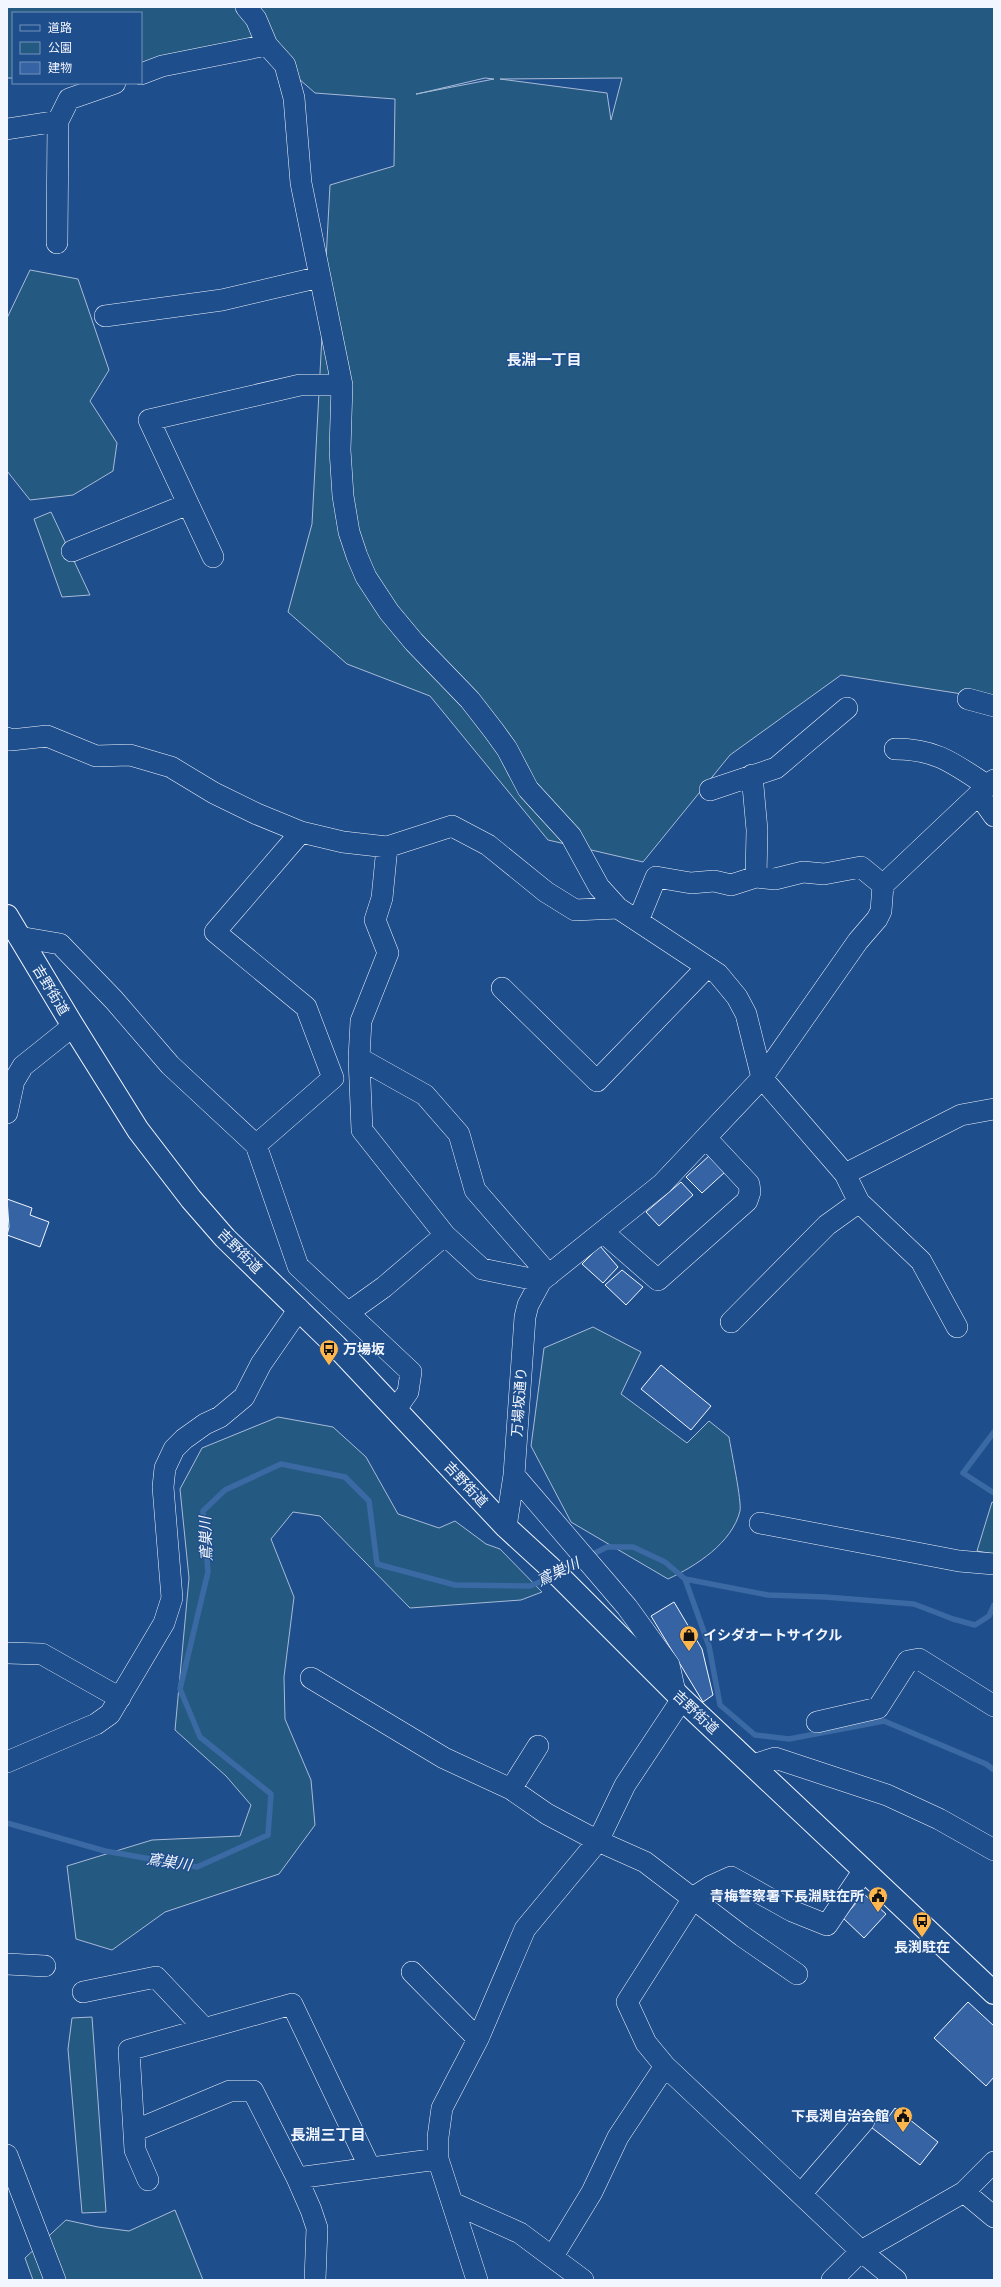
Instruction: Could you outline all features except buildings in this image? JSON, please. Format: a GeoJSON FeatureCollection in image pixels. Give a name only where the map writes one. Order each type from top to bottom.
{"type":"FeatureCollection","features":[{"type":"Feature","properties":{"kind":"highway","name":"吉野街道"},"geometry":{"type":"LineString","coordinates":[[7,916],[72,1026],[138,1130],[191,1199],[225,1238],[299,1309],[396,1409],[506,1527],[560,1578],[678,1696],[994,1993]]}},
{"type":"Feature","properties":{"kind":"street"},"geometry":{"type":"LineString","coordinates":[[246,7],[256,19],[267,45],[285,65],[294,98],[301,183],[342,385],[340,450],[342,496],[349,532],[366,577],[389,612],[414,642],[470,700],[494,731],[507,749],[528,789],[571,836],[599,887],[618,908],[718,974],[737,997],[743,1008],[762,1078],[845,1174],[859,1202],[921,1261],[957,1326]]}},
{"type":"Feature","properties":{"kind":"street"},"geometry":{"type":"LineString","coordinates":[[142,74],[162,66],[267,45]]}},
{"type":"Feature","properties":{"kind":"street"},"geometry":{"type":"LineString","coordinates":[[57,243],[58,121],[69,99],[112,84]]}},
{"type":"Feature","properties":{"kind":"street"},"geometry":{"type":"LineString","coordinates":[[7,129],[58,121]]}},
{"type":"Feature","properties":{"kind":"street"},"geometry":{"type":"LineString","coordinates":[[105,316],[222,300],[320,277]]}},
{"type":"Feature","properties":{"kind":"street"},"geometry":{"type":"LineString","coordinates":[[213,557],[150,420],[300,385],[342,385]]}},
{"type":"Feature","properties":{"kind":"street"},"geometry":{"type":"LineString","coordinates":[[72,551],[188,504]]}},
{"type":"Feature","properties":{"kind":"street"},"geometry":{"type":"LineString","coordinates":[[968,699],[994,706]]}},
{"type":"Feature","properties":{"kind":"street"},"geometry":{"type":"LineString","coordinates":[[710,790],[776,768],[847,708]]}},
{"type":"Feature","properties":{"kind":"street"},"geometry":{"type":"LineString","coordinates":[[7,738],[11,740],[47,736],[96,756],[130,755],[171,767],[214,794],[301,832],[343,842],[387,847],[452,826],[488,845],[546,892],[576,910],[618,908]]}},
{"type":"Feature","properties":{"kind":"street"},"geometry":{"type":"LineString","coordinates":[[895,749],[916,749],[942,757],[987,787],[994,816]]}},
{"type":"Feature","properties":{"kind":"street"},"geometry":{"type":"LineString","coordinates":[[752,775],[757,830],[756,877]]}},
{"type":"Feature","properties":{"kind":"street"},"geometry":{"type":"LineString","coordinates":[[387,847],[382,898],[375,920],[388,953],[361,1021],[359,1058],[362,1130],[445,1235],[482,1268],[545,1278],[662,1184],[762,1078],[858,941],[877,919],[881,911],[883,885],[987,787]]}},
{"type":"Feature","properties":{"kind":"street"},"geometry":{"type":"LineString","coordinates":[[301,832],[215,932],[306,1008],[333,1078]]}},
{"type":"Feature","properties":{"kind":"street"},"geometry":{"type":"LineString","coordinates":[[638,921],[656,877],[691,883],[714,881],[731,885],[756,877],[775,879],[803,872],[824,874],[861,867],[883,885]]}},
{"type":"Feature","properties":{"kind":"street"},"geometry":{"type":"LineString","coordinates":[[19,937],[60,944],[114,1000],[170,1065],[256,1145],[298,1266],[412,1372],[408,1392],[396,1409]]}},
{"type":"Feature","properties":{"kind":"street"},"geometry":{"type":"LineString","coordinates":[[502,988],[597,1080],[707,967]]}},
{"type":"Feature","properties":{"kind":"street"},"geometry":{"type":"LineString","coordinates":[[7,1112],[10,1077],[72,1026]]}},
{"type":"Feature","properties":{"kind":"street"},"geometry":{"type":"LineString","coordinates":[[256,1145],[333,1078],[359,1058]]}},
{"type":"Feature","properties":{"kind":"street"},"geometry":{"type":"LineString","coordinates":[[359,1058],[425,1095],[459,1134],[475,1190],[545,1278]]}},
{"type":"Feature","properties":{"kind":"street"},"geometry":{"type":"LineString","coordinates":[[845,1174],[961,1115],[994,1109]]}},
{"type":"Feature","properties":{"kind":"street"},"geometry":{"type":"LineString","coordinates":[[603,1232],[658,1280],[747,1201],[750,1192],[749,1184],[706,1138]]}},
{"type":"Feature","properties":{"kind":"street"},"geometry":{"type":"LineString","coordinates":[[731,1322],[827,1224],[859,1202]]}},
{"type":"Feature","properties":{"kind":"street"},"geometry":{"type":"LineString","coordinates":[[348,1312],[384,1287],[445,1235]]}},
{"type":"Feature","properties":{"kind":"street","name":"万場坂通り"},"geometry":{"type":"LineString","coordinates":[[506,1527],[514,1475],[525,1317],[528,1305],[545,1278]]}},
{"type":"Feature","properties":{"kind":"street"},"geometry":{"type":"LineString","coordinates":[[7,1762],[96,1724],[110,1714],[164,1623],[172,1598],[163,1487],[165,1468],[174,1449],[184,1439],[205,1424],[220,1417],[244,1397],[261,1364],[299,1309]]}},
{"type":"Feature","properties":{"kind":"street"},"geometry":{"type":"LineString","coordinates":[[470,2274],[453,2203],[438,2159],[438,2137],[442,2108],[478,2039],[525,1929],[598,1841],[625,1785],[678,1696],[669,1665],[627,1607],[514,1475]]}},
{"type":"Feature","properties":{"kind":"street"},"geometry":{"type":"LineString","coordinates":[[760,1524],[959,1560],[994,1564]]}},
{"type":"Feature","properties":{"kind":"street"},"geometry":{"type":"LineString","coordinates":[[7,1653],[42,1654],[120,1698]]}},
{"type":"Feature","properties":{"kind":"street"},"geometry":{"type":"LineString","coordinates":[[816,1722],[878,1708],[908,1662],[919,1660],[994,1706]]}},
{"type":"Feature","properties":{"kind":"street"},"geometry":{"type":"LineString","coordinates":[[311,1678],[444,1758],[511,1789],[547,1814],[598,1841],[645,1862],[694,1897],[742,1936],[797,1974]]}},
{"type":"Feature","properties":{"kind":"street"},"geometry":{"type":"LineString","coordinates":[[511,1789],[538,1746]]}},
{"type":"Feature","properties":{"kind":"street"},"geometry":{"type":"LineString","coordinates":[[753,1765],[776,1758],[887,1795],[939,1819],[994,1850]]}},
{"type":"Feature","properties":{"kind":"street"},"geometry":{"type":"LineString","coordinates":[[864,1870],[827,1925],[792,1911],[731,1877],[711,1886],[694,1897],[626,2002],[646,2044],[665,2066],[861,2251],[896,2280]]}},
{"type":"Feature","properties":{"kind":"street"},"geometry":{"type":"LineString","coordinates":[[7,1964],[45,1966]]}},
{"type":"Feature","properties":{"kind":"street"},"geometry":{"type":"LineString","coordinates":[[412,1972],[478,2039]]}},
{"type":"Feature","properties":{"kind":"street"},"geometry":{"type":"LineString","coordinates":[[83,1992],[156,1977],[204,2028]]}},
{"type":"Feature","properties":{"kind":"street"},"geometry":{"type":"LineString","coordinates":[[148,2180],[135,2150],[129,2050],[292,2004],[370,2168]]}},
{"type":"Feature","properties":{"kind":"street"},"geometry":{"type":"LineString","coordinates":[[553,2256],[592,2192],[618,2137],[665,2066]]}},
{"type":"Feature","properties":{"kind":"street"},"geometry":{"type":"LineString","coordinates":[[134,2131],[230,2091],[253,2091],[297,2178],[317,2228],[315,2280]]}},
{"type":"Feature","properties":{"kind":"street"},"geometry":{"type":"LineString","coordinates":[[801,2194],[864,2121]]}},
{"type":"Feature","properties":{"kind":"street"},"geometry":{"type":"LineString","coordinates":[[7,2156],[55,2280]]}},
{"type":"Feature","properties":{"kind":"street"},"geometry":{"type":"LineString","coordinates":[[297,2178],[438,2159]]}},
{"type":"Feature","properties":{"kind":"street"},"geometry":{"type":"LineString","coordinates":[[832,2280],[861,2251],[964,2192],[994,2162]]}},
{"type":"Feature","properties":{"kind":"street"},"geometry":{"type":"LineString","coordinates":[[964,2192],[994,2217]]}},
{"type":"Feature","properties":{"kind":"street"},"geometry":{"type":"LineString","coordinates":[[453,2203],[520,2233],[553,2256],[583,2280]]}},
{"type":"Feature","properties":{"kind":"green space"},"geometry":{"type":"Polygon","coordinates":[[[7,7],[994,7],[994,699],[841,675],[730,755],[643,862],[548,840],[430,696],[347,664],[288,612],[312,524],[330,185],[394,166],[395,99],[315,93],[257,42],[142,63],[142,12],[12,12],[12,78],[7,78],[7,7]],[[485,78],[421,93],[494,79],[485,78]],[[622,78],[500,79],[607,93],[611,120],[622,78]]]}},
{"type":"Feature","properties":{"kind":"green space"},"geometry":{"type":"Polygon","coordinates":[[[30,270],[78,279],[109,370],[90,401],[117,443],[113,471],[73,495],[30,500],[7,471],[7,318],[30,270]]]}},
{"type":"Feature","properties":{"kind":"green space"},"geometry":{"type":"Polygon","coordinates":[[[51,512],[90,595],[62,597],[34,519],[51,512]]]}},
{"type":"Feature","properties":{"kind":"green space"},"geometry":{"type":"Polygon","coordinates":[[[593,1327],[641,1352],[621,1394],[687,1443],[709,1421],[729,1437],[740,1506],[736,1523],[712,1552],[679,1574],[668,1579],[571,1522],[531,1446],[544,1348],[593,1327]]]}},
{"type":"Feature","properties":{"kind":"green space"},"geometry":{"type":"Polygon","coordinates":[[[278,1417],[333,1427],[366,1457],[398,1514],[439,1528],[455,1521],[486,1544],[500,1549],[542,1592],[521,1600],[410,1608],[320,1516],[293,1512],[271,1539],[294,1597],[284,1677],[285,1719],[311,1780],[315,1825],[279,1874],[165,1912],[112,1950],[76,1939],[67,1866],[152,1840],[240,1836],[251,1805],[226,1776],[175,1730],[189,1578],[180,1489],[202,1448],[278,1417]]]}},
{"type":"Feature","properties":{"kind":"green space"},"geometry":{"type":"Polygon","coordinates":[[[992,1502],[994,1503],[994,1554],[977,1551],[992,1502]]]}},
{"type":"Feature","properties":{"kind":"green space"},"geometry":{"type":"Polygon","coordinates":[[[92,2017],[106,2212],[82,2213],[68,2049],[72,2018],[92,2017]]]}},
{"type":"Feature","properties":{"kind":"green space"},"geometry":{"type":"Polygon","coordinates":[[[175,2210],[203,2280],[33,2280],[25,2258],[66,2220],[98,2227],[129,2231],[175,2210]]]}},
{"type":"Feature","properties":{"kind":"waterway"},"geometry":{"type":"LineString","coordinates":[[994,1432],[963,1473],[994,1493]]}},
{"type":"Feature","properties":{"kind":"waterway","name":"鳶巣川"},"geometry":{"type":"LineString","coordinates":[[7,1823],[105,1851],[197,1867],[268,1835],[271,1794],[200,1737],[180,1689],[208,1572],[203,1511],[225,1490],[281,1464],[345,1477],[369,1501],[377,1564],[455,1585],[530,1586],[552,1577]]}},
{"type":"Feature","properties":{"kind":"waterway"},"geometry":{"type":"LineString","coordinates":[[589,1556],[607,1547],[633,1547],[665,1562],[685,1579],[768,1595],[825,1597],[914,1604],[953,1619],[975,1625],[989,1616],[994,1605]]}},
{"type":"Feature","properties":{"kind":"waterway","name":"鳶巣川"},"geometry":{"type":"LineString","coordinates":[[561,1572],[582,1560]]}},
{"type":"Feature","properties":{"kind":"waterway"},"geometry":{"type":"LineString","coordinates":[[685,1579],[709,1646],[720,1705],[755,1735],[789,1739],[884,1721],[986,1764],[994,1770]]}},
{"type":"Feature","properties":{"kind":"place","name":"万場坂"},"geometry":{"type":"Point","coordinates":[329,1366]}},
{"type":"Feature","properties":{"kind":"place","name":"イシダオートサイクル"},"geometry":{"type":"Point","coordinates":[689,1652]}},
{"type":"Feature","properties":{"kind":"place","name":"青梅警察署下長淵駐在所"},"geometry":{"type":"Point","coordinates":[878,1913]}},
{"type":"Feature","properties":{"kind":"place","name":"長渕駐在"},"geometry":{"type":"Point","coordinates":[922,1938]}},
{"type":"Feature","properties":{"kind":"place","name":"下長渕自治会館"},"geometry":{"type":"Point","coordinates":[903,2133]}},
{"type":"Feature","properties":{"kind":"district","name":"長淵一丁目"},"geometry":{"type":"Point","coordinates":[544,360]}},
{"type":"Feature","properties":{"kind":"district","name":"長淵三丁目"},"geometry":{"type":"Point","coordinates":[328,2135]}}]}
